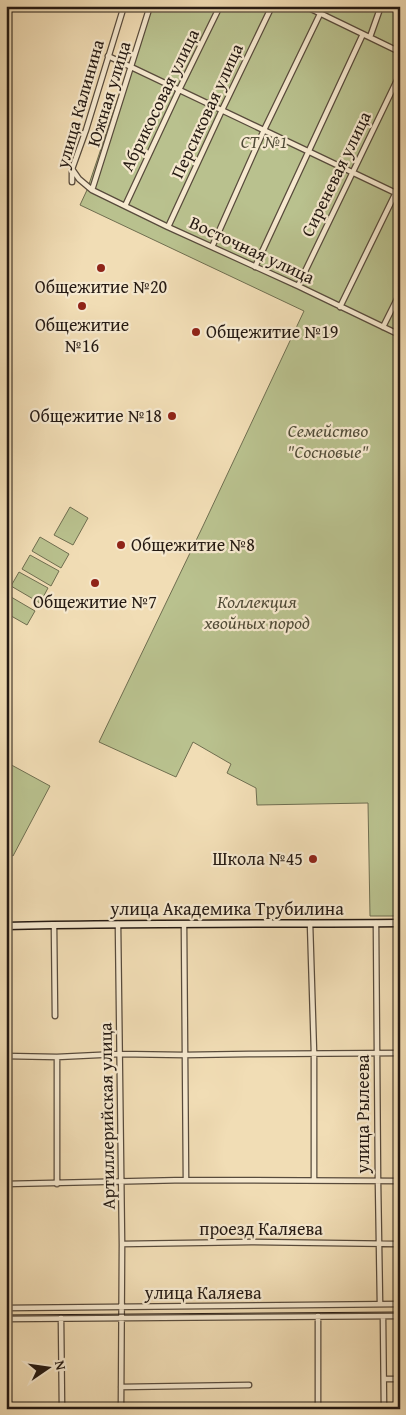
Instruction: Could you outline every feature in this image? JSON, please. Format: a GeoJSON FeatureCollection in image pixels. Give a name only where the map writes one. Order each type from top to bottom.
{"type":"FeatureCollection","features":[{"type":"Feature","properties":{"kind":"main road","name":"улица Академика Трубилина"},"geometry":{"type":"LineString","coordinates":[[6,926],[400,923]]}},
{"type":"Feature","properties":{"kind":"street","name":"улица Калинина"},"geometry":{"type":"LineString","coordinates":[[72,182],[72,168],[86,130],[124,6]]}},
{"type":"Feature","properties":{"kind":"street","name":"Южная улица"},"geometry":{"type":"LineString","coordinates":[[92,190],[150,6]]}},
{"type":"Feature","properties":{"kind":"street","name":"Абрикосовая улица"},"geometry":{"type":"LineString","coordinates":[[125,206],[220,6]]}},
{"type":"Feature","properties":{"kind":"street","name":"Персиковая улица"},"geometry":{"type":"LineString","coordinates":[[168,227],[272,6]]}},
{"type":"Feature","properties":{"kind":"street"},"geometry":{"type":"LineString","coordinates":[[305,6],[317,10],[400,52]]}},
{"type":"Feature","properties":{"kind":"street"},"geometry":{"type":"LineString","coordinates":[[370,37],[381,6]]}},
{"type":"Feature","properties":{"kind":"street"},"geometry":{"type":"LineString","coordinates":[[212,247],[317,10]]}},
{"type":"Feature","properties":{"kind":"street"},"geometry":{"type":"LineString","coordinates":[[255,267],[363,34]]}},
{"type":"Feature","properties":{"kind":"street"},"geometry":{"type":"LineString","coordinates":[[108,56],[398,194]]}},
{"type":"Feature","properties":{"kind":"street","name":"Сиреневая улица"},"geometry":{"type":"LineString","coordinates":[[298,286],[400,74]]}},
{"type":"Feature","properties":{"kind":"street","name":"Восточная улица"},"geometry":{"type":"LineString","coordinates":[[72,168],[79,179],[92,190],[400,335]]}},
{"type":"Feature","properties":{"kind":"street"},"geometry":{"type":"LineString","coordinates":[[340,307],[398,194],[400,184]]}},
{"type":"Feature","properties":{"kind":"street"},"geometry":{"type":"LineString","coordinates":[[384,327],[400,293]]}},
{"type":"Feature","properties":{"kind":"street","name":"улица Рылеева"},"geometry":{"type":"LineString","coordinates":[[376,923],[380,1304]]}},
{"type":"Feature","properties":{"kind":"street","name":"Артиллерийская улица"},"geometry":{"type":"LineString","coordinates":[[118,924],[122,1181],[120,1318]]}},
{"type":"Feature","properties":{"kind":"street"},"geometry":{"type":"LineString","coordinates":[[310,924],[314,1054],[314,1180]]}},
{"type":"Feature","properties":{"kind":"street"},"geometry":{"type":"LineString","coordinates":[[54,925],[55,1016]]}},
{"type":"Feature","properties":{"kind":"street"},"geometry":{"type":"LineString","coordinates":[[184,925],[186,1180]]}},
{"type":"Feature","properties":{"kind":"street"},"geometry":{"type":"LineString","coordinates":[[6,1056],[400,1053]]}},
{"type":"Feature","properties":{"kind":"street"},"geometry":{"type":"LineString","coordinates":[[57,1057],[58,1184]]}},
{"type":"Feature","properties":{"kind":"street"},"geometry":{"type":"LineString","coordinates":[[6,1184],[186,1180],[400,1180]]}},
{"type":"Feature","properties":{"kind":"street","name":"проезд Каляева"},"geometry":{"type":"LineString","coordinates":[[122,1244],[241,1242],[400,1244]]}},
{"type":"Feature","properties":{"kind":"street","name":"улица Каляева"},"geometry":{"type":"LineString","coordinates":[[6,1308],[400,1304]]}},
{"type":"Feature","properties":{"kind":"street"},"geometry":{"type":"LineString","coordinates":[[318,1316],[318,1409]]}},
{"type":"Feature","properties":{"kind":"street"},"geometry":{"type":"LineString","coordinates":[[383,1316],[384,1409]]}},
{"type":"Feature","properties":{"kind":"street","name":"улица Каляева"},"geometry":{"type":"LineString","coordinates":[[6,1319],[400,1316]]}},
{"type":"Feature","properties":{"kind":"street"},"geometry":{"type":"LineString","coordinates":[[61,1318],[62,1409]]}},
{"type":"Feature","properties":{"kind":"street"},"geometry":{"type":"LineString","coordinates":[[120,1318],[121,1409]]}},
{"type":"Feature","properties":{"kind":"street"},"geometry":{"type":"LineString","coordinates":[[384,1379],[400,1379]]}},
{"type":"Feature","properties":{"kind":"street"},"geometry":{"type":"LineString","coordinates":[[121,1387],[249,1385]]}},
{"type":"Feature","properties":{"kind":"green space"},"geometry":{"type":"Polygon","coordinates":[[[148,6],[400,6],[400,916],[370,916],[368,803],[257,805],[256,788],[227,773],[231,764],[193,742],[176,777],[99,742],[304,311],[80,205],[87,190],[148,6]]]}},
{"type":"Feature","properties":{"kind":"green space"},"geometry":{"type":"Polygon","coordinates":[[[70,507],[88,518],[73,545],[54,535],[70,507]]]}},
{"type":"Feature","properties":{"kind":"green space"},"geometry":{"type":"Polygon","coordinates":[[[40,537],[69,554],[61,568],[32,551],[40,537]]]}},
{"type":"Feature","properties":{"kind":"green space"},"geometry":{"type":"Polygon","coordinates":[[[30,555],[59,571],[51,586],[22,569],[30,555]]]}},
{"type":"Feature","properties":{"kind":"green space"},"geometry":{"type":"Polygon","coordinates":[[[19,572],[48,588],[40,603],[11,586],[19,572]]]}},
{"type":"Feature","properties":{"kind":"green space"},"geometry":{"type":"Polygon","coordinates":[[[6,594],[35,611],[27,625],[6,613],[6,594]]]}},
{"type":"Feature","properties":{"kind":"green space"},"geometry":{"type":"Polygon","coordinates":[[[6,762],[50,786],[13,856],[6,852],[6,762]]]}},
{"type":"Feature","properties":{"kind":"tram line"},"geometry":{"type":"LineString","coordinates":[[6,1315],[400,1312]]}},
{"type":"Feature","properties":{"kind":"place","name":"Общежитие №20"},"geometry":{"type":"Point","coordinates":[101,268]}},
{"type":"Feature","properties":{"kind":"place","name":"Общежитие №16"},"geometry":{"type":"Point","coordinates":[82,306]}},
{"type":"Feature","properties":{"kind":"place","name":"Общежитие №19"},"geometry":{"type":"Point","coordinates":[196,332]}},
{"type":"Feature","properties":{"kind":"place","name":"Общежитие №18"},"geometry":{"type":"Point","coordinates":[172,416]}},
{"type":"Feature","properties":{"kind":"place","name":"Общежитие №8"},"geometry":{"type":"Point","coordinates":[121,545]}},
{"type":"Feature","properties":{"kind":"place","name":"Общежитие №7"},"geometry":{"type":"Point","coordinates":[95,583]}},
{"type":"Feature","properties":{"kind":"place","name":"Школа №45"},"geometry":{"type":"Point","coordinates":[313,859]}},
{"type":"Feature","properties":{"kind":"park label","name":"СТ №1"},"geometry":{"type":"Point","coordinates":[264,142]}},
{"type":"Feature","properties":{"kind":"park label","name":"Семейство \"Сосновые\""},"geometry":{"type":"Point","coordinates":[328,441]}},
{"type":"Feature","properties":{"kind":"park label","name":"Коллекция хвойных пород"},"geometry":{"type":"Point","coordinates":[257,612]}}]}
